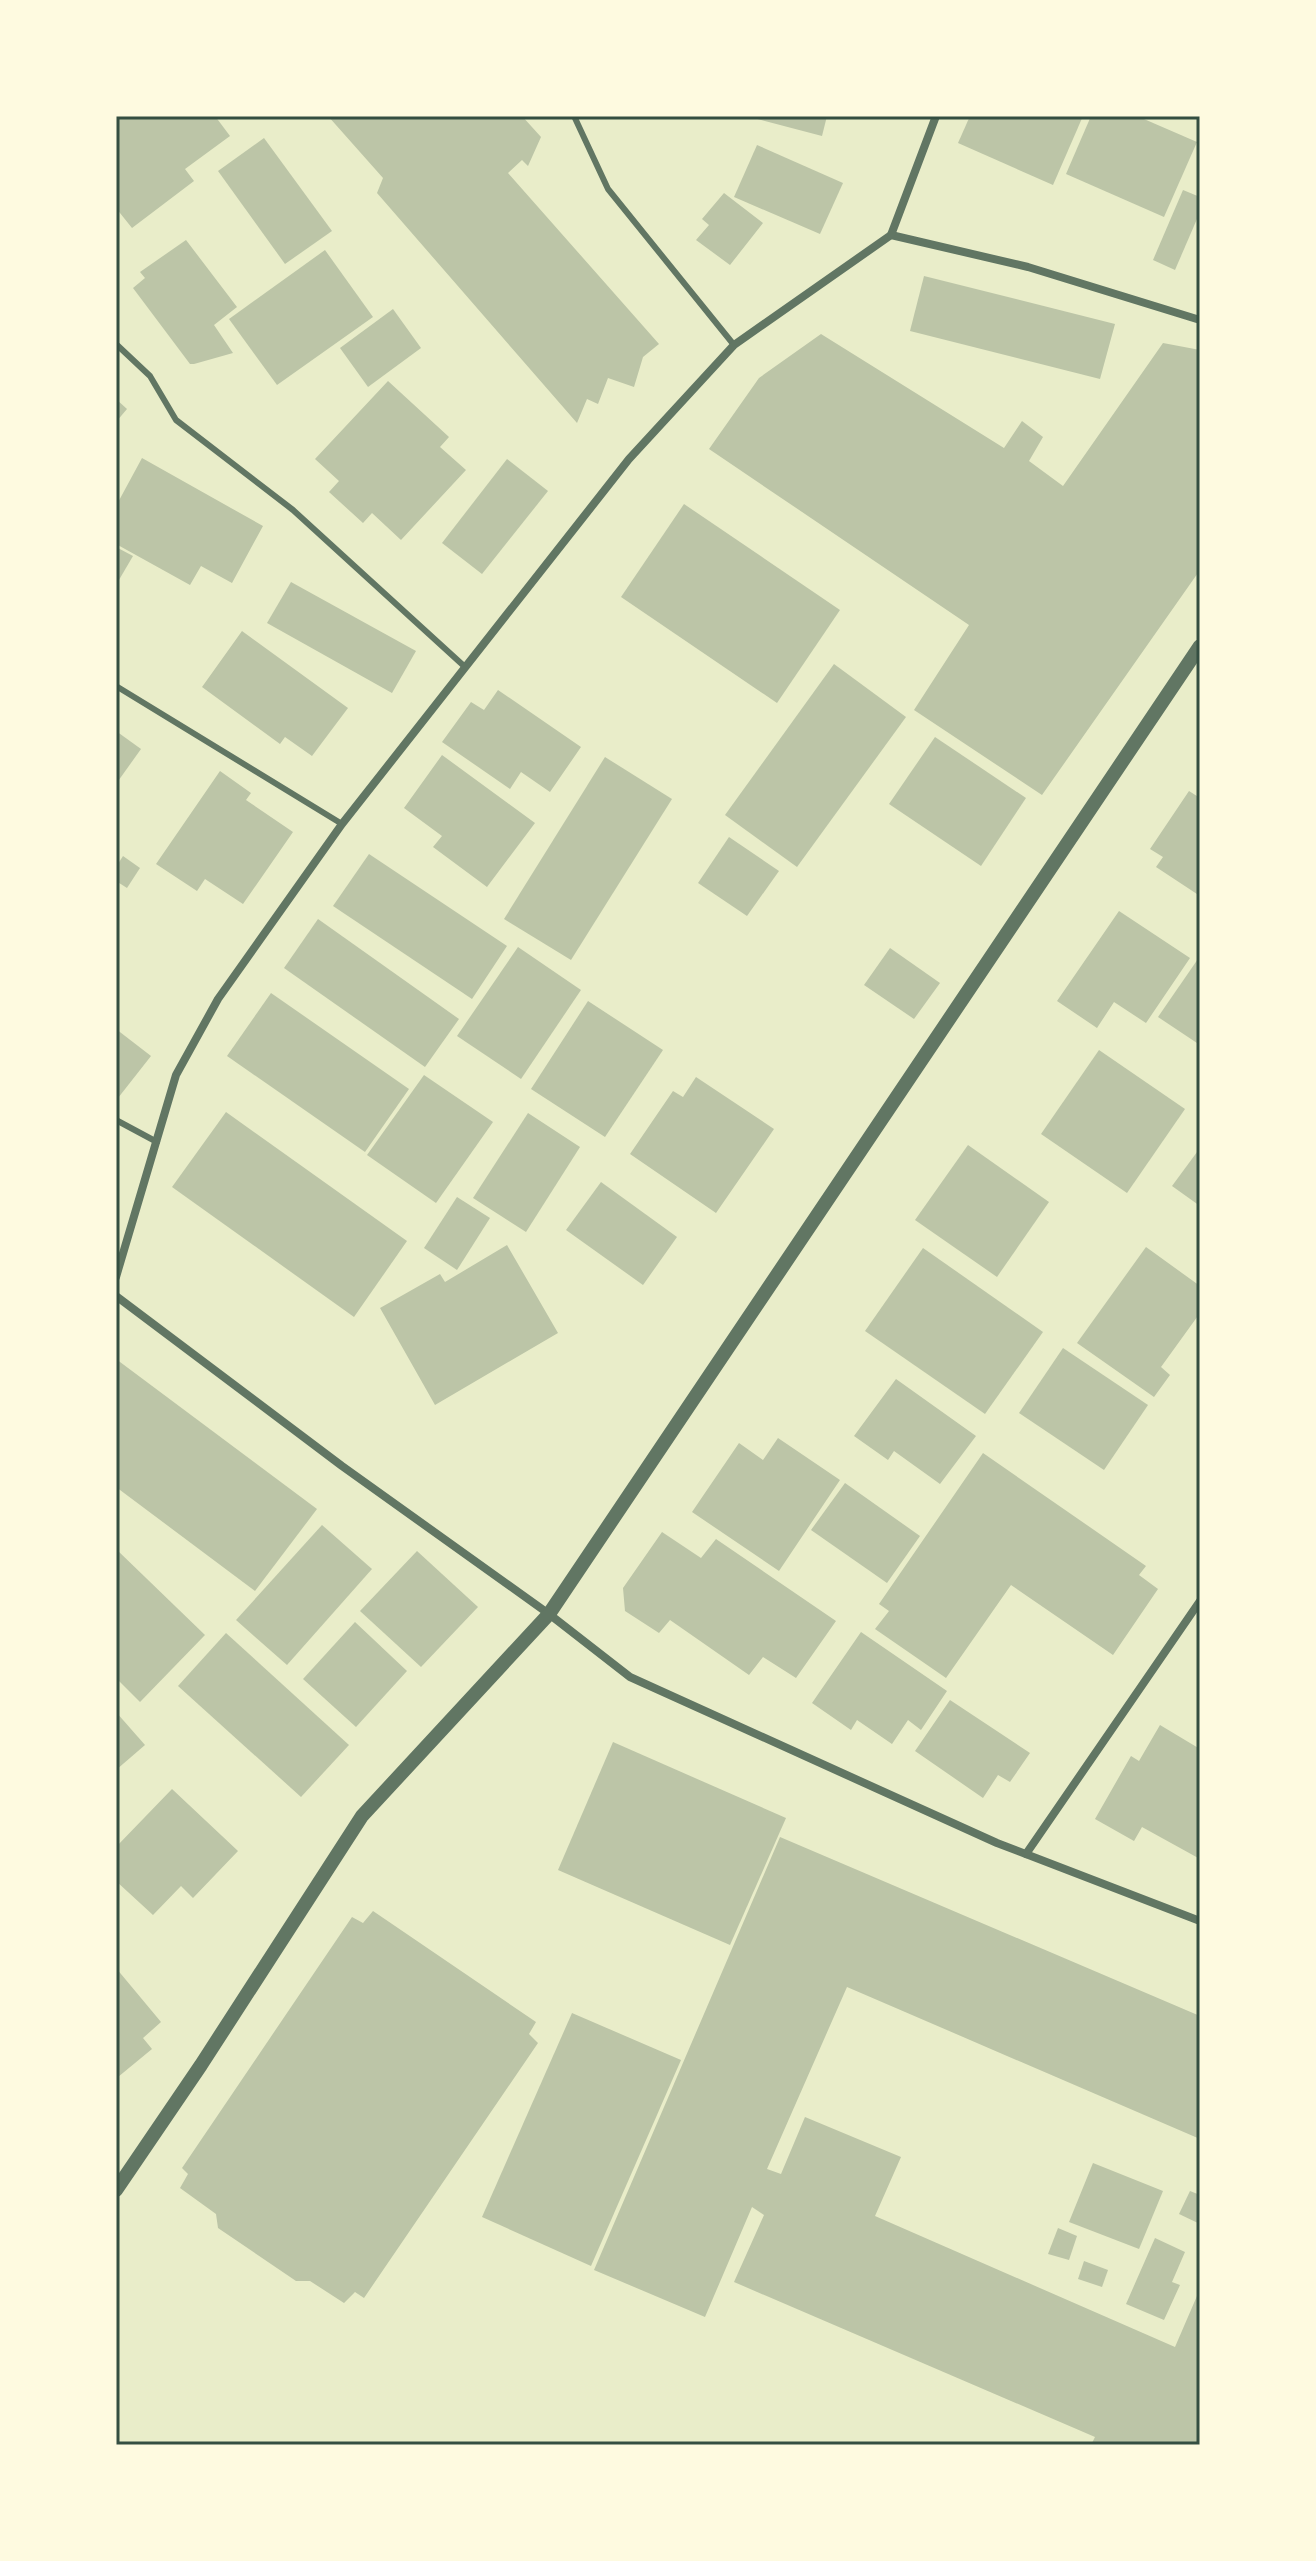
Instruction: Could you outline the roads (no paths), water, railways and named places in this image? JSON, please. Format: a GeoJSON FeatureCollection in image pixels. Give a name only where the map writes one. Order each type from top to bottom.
{"type":"FeatureCollection","features":[{"type":"Feature","properties":{"kind":"street"},"geometry":{"type":"LineString","coordinates":[[116,1277],[176,1075],[218,999],[342,824],[629,459],[734,345],[891,235],[936,116]]}},
{"type":"Feature","properties":{"kind":"street"},"geometry":{"type":"LineString","coordinates":[[891,235],[1028,267],[1200,320]]}},
{"type":"Feature","properties":{"kind":"street"},"geometry":{"type":"LineString","coordinates":[[116,2190],[362,1816],[549,1614],[1200,646]]}},
{"type":"Feature","properties":{"kind":"street"},"geometry":{"type":"LineString","coordinates":[[116,1296],[630,1677],[1026,1854],[1200,1921]]}},
{"type":"Feature","properties":{"kind":"street"},"geometry":{"type":"LineString","coordinates":[[1026,1854],[1200,1601]]}},
{"type":"Feature","properties":{"kind":"lane"},"geometry":{"type":"LineString","coordinates":[[574,116],[608,189],[734,345]]}},
{"type":"Feature","properties":{"kind":"lane"},"geometry":{"type":"LineString","coordinates":[[116,344],[150,376],[176,420],[293,510],[464,666]]}},
{"type":"Feature","properties":{"kind":"lane"},"geometry":{"type":"LineString","coordinates":[[116,686],[342,824]]}},
{"type":"Feature","properties":{"kind":"lane"},"geometry":{"type":"LineString","coordinates":[[116,1120],[157,1142]]}}]}
